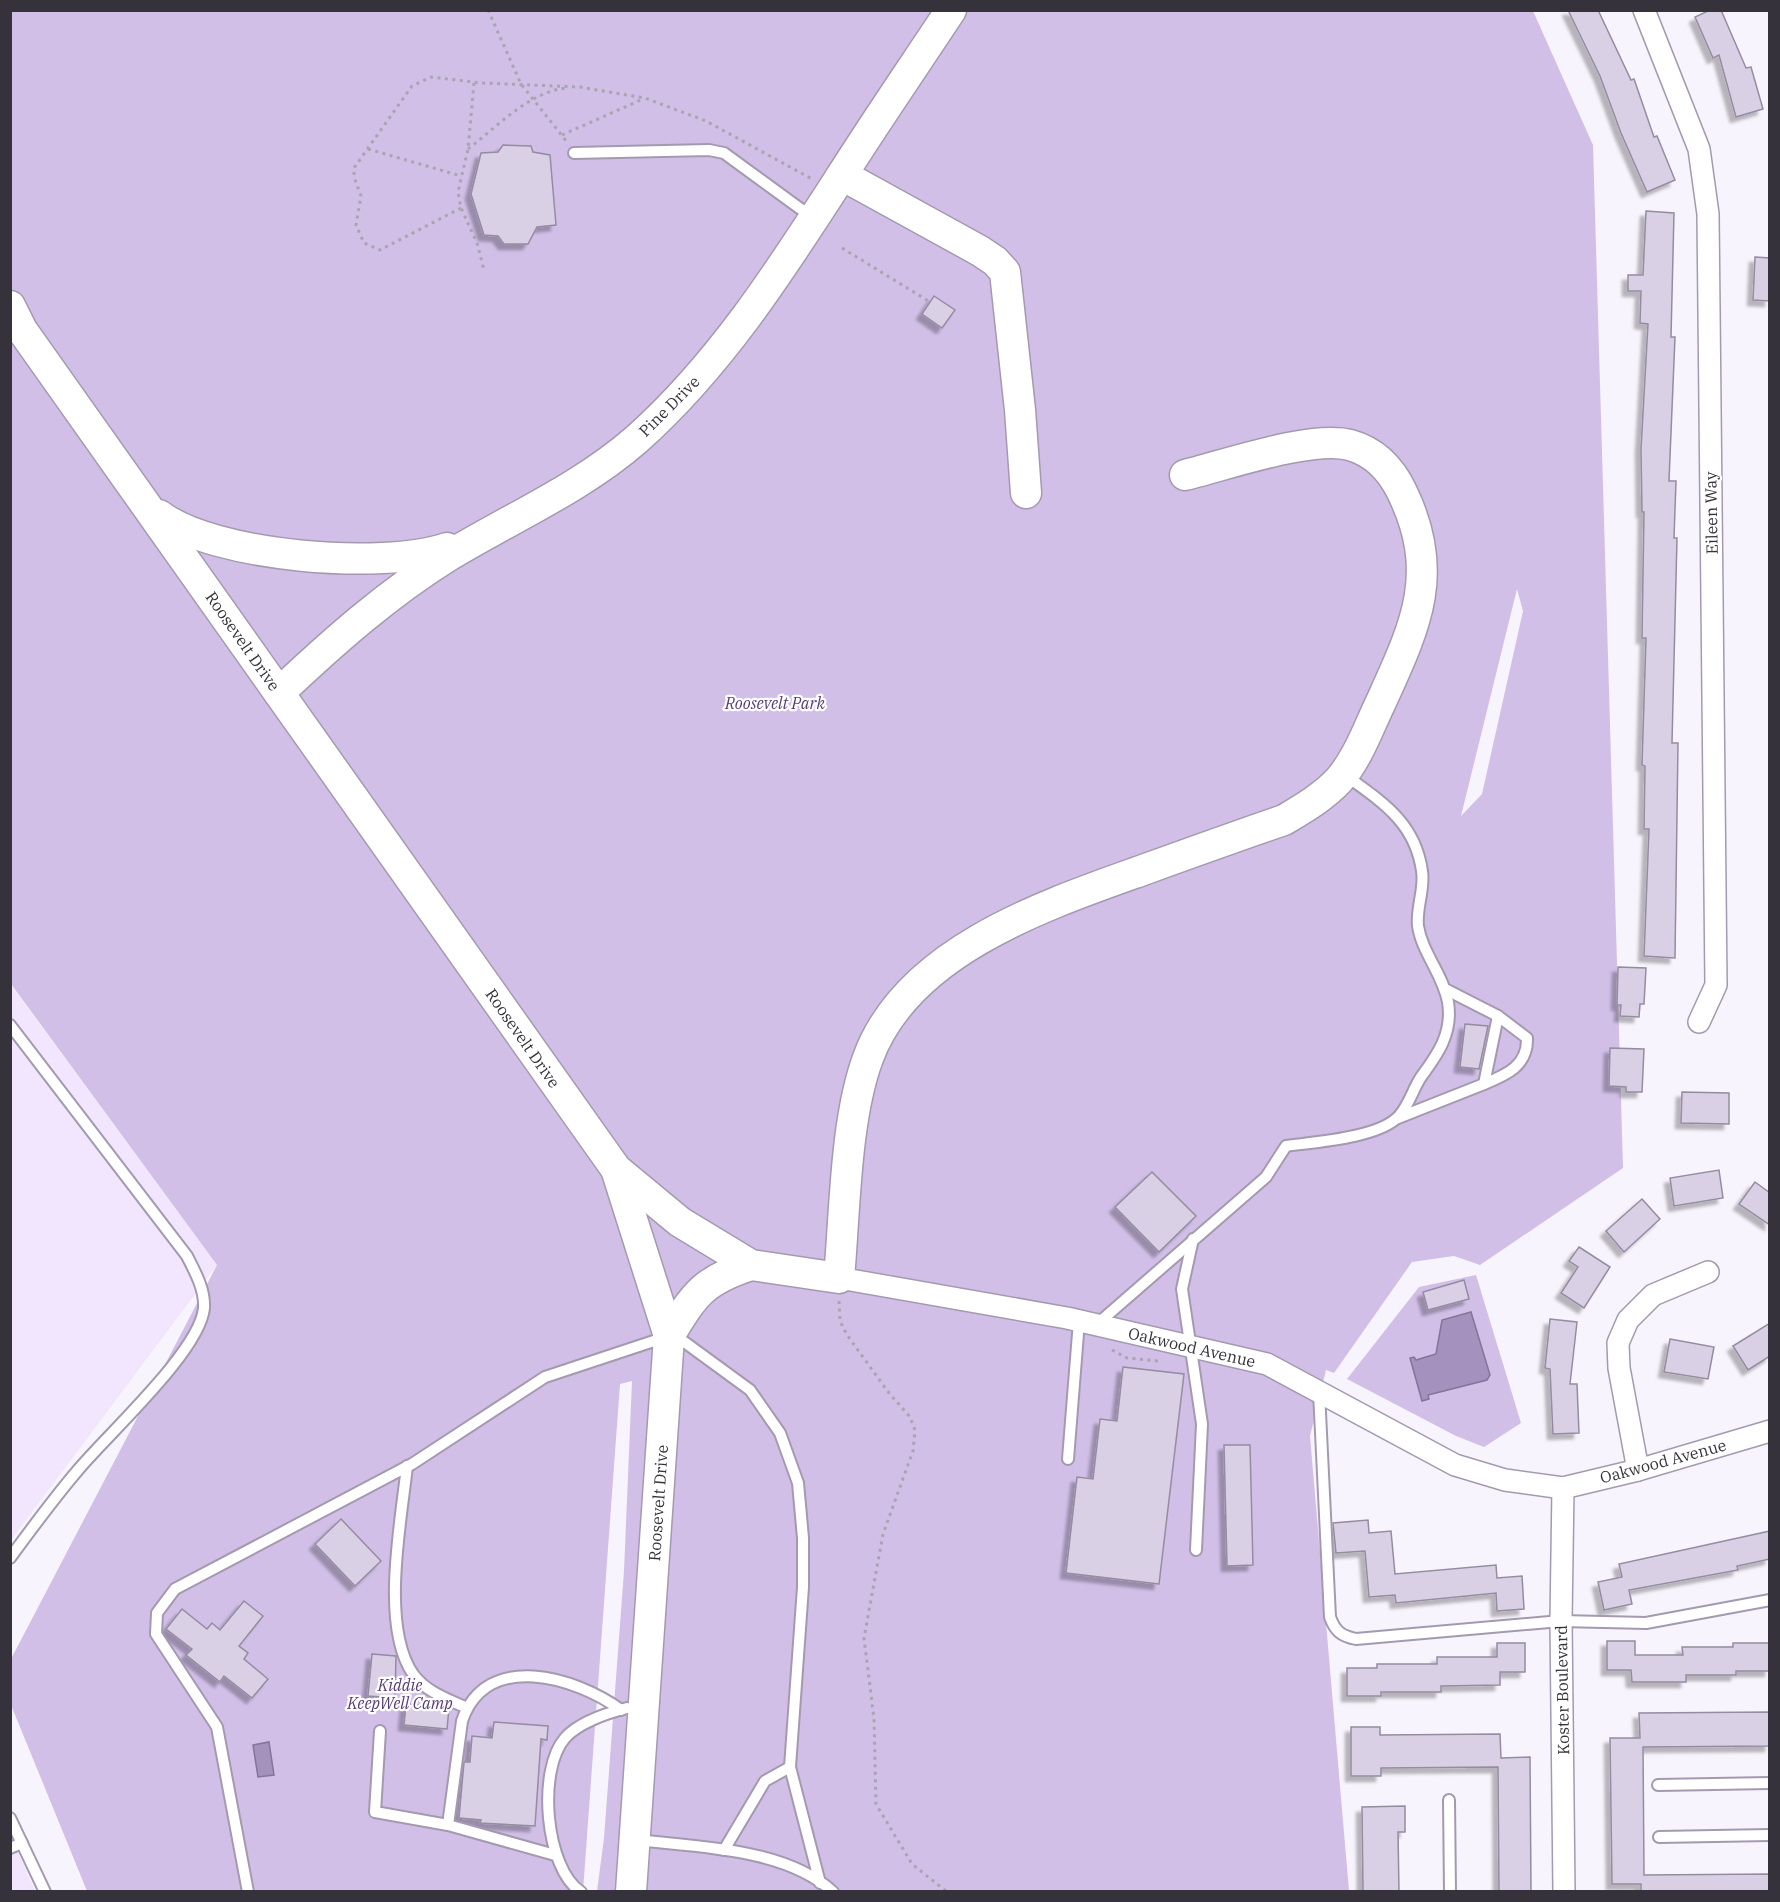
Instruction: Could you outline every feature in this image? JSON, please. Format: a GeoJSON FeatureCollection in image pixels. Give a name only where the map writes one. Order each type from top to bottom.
{"type":"FeatureCollection","features":[{"type":"Feature","properties":{"kind":"street","name":"Pine Drive"},"geometry":{"type":"LineString","coordinates":[[279,693],[374,608],[414,578],[564,492],[601,468],[666,412],[697,380],[751,312],[951,10]]}},
{"type":"Feature","properties":{"kind":"street","name":"Eileen Way"},"geometry":{"type":"LineString","coordinates":[[1644,10],[1700,149],[1708,214],[1716,985],[1699,1022]]}},
{"type":"Feature","properties":{"kind":"street"},"geometry":{"type":"LineString","coordinates":[[837,182],[980,251],[995,261],[1005,273],[1019,398],[1026,493]]}},
{"type":"Feature","properties":{"kind":"street","name":"Roosevelt Drive"},"geometry":{"type":"LineString","coordinates":[[10,306],[22,330],[616,1169],[669,1336],[633,1707],[636,1840],[631,1892]]}},
{"type":"Feature","properties":{"kind":"street"},"geometry":{"type":"LineString","coordinates":[[839,1290],[858,1092],[868,1059],[882,1027],[900,1002],[931,974],[967,948],[1010,923],[1063,898],[1284,820],[1313,803],[1343,773],[1357,752],[1403,654],[1422,590],[1423,561],[1419,532],[1396,480],[1368,451],[1348,444],[1330,443],[1296,447],[1185,476]]}},
{"type":"Feature","properties":{"kind":"street"},"geometry":{"type":"LineString","coordinates":[[150,508],[175,526],[193,534],[256,548],[335,557],[408,557],[435,552],[482,537]]}},
{"type":"Feature","properties":{"kind":"street","name":"Oakwood Avenue"},"geometry":{"type":"LineString","coordinates":[[616,1169],[680,1222],[751,1265],[839,1290],[1088,1323],[1267,1364],[1455,1465],[1505,1480],[1563,1488],[1638,1470],[1770,1431]]}},
{"type":"Feature","properties":{"kind":"street"},"geometry":{"type":"LineString","coordinates":[[669,1336],[695,1295],[723,1274],[751,1265]]}},
{"type":"Feature","properties":{"kind":"street"},"geometry":{"type":"LineString","coordinates":[[1638,1470],[1619,1368],[1618,1343],[1628,1320],[1653,1295],[1708,1272]]}},
{"type":"Feature","properties":{"kind":"street","name":"Koster Boulevard"},"geometry":{"type":"LineString","coordinates":[[1563,1488],[1561,1622],[1564,1892]]}},
{"type":"Feature","properties":{"kind":"lane"},"geometry":{"type":"LineString","coordinates":[[574,153],[709,150],[724,153],[814,218]]}},
{"type":"Feature","properties":{"kind":"lane"},"geometry":{"type":"LineString","coordinates":[[1343,773],[1394,811],[1409,832],[1422,871],[1418,926],[1424,945],[1445,988],[1449,1005],[1446,1037],[1435,1061],[1421,1077],[1398,1118]]}},
{"type":"Feature","properties":{"kind":"lane"},"geometry":{"type":"LineString","coordinates":[[1068,1459],[1088,1323],[1266,1177],[1286,1146],[1362,1135],[1398,1118],[1509,1074],[1522,1060],[1527,1038],[1498,1016],[1445,988]]}},
{"type":"Feature","properties":{"kind":"lane"},"geometry":{"type":"LineString","coordinates":[[1484,1084],[1498,1016]]}},
{"type":"Feature","properties":{"kind":"lane"},"geometry":{"type":"LineString","coordinates":[[10,1025],[187,1256],[201,1284],[204,1308],[195,1333],[180,1358],[78,1471],[10,1558]]}},
{"type":"Feature","properties":{"kind":"lane"},"geometry":{"type":"LineString","coordinates":[[1193,1238],[1182,1288],[1202,1424],[1196,1550]]}},
{"type":"Feature","properties":{"kind":"lane"},"geometry":{"type":"LineString","coordinates":[[248,1892],[217,1727],[156,1634],[157,1613],[175,1589],[407,1466],[545,1377],[669,1336],[683,1341],[750,1390],[780,1433],[798,1483],[804,1538],[803,1587],[790,1767],[820,1883]]}},
{"type":"Feature","properties":{"kind":"lane"},"geometry":{"type":"LineString","coordinates":[[1319,1392],[1330,1617],[1334,1628],[1344,1637],[1356,1640],[1561,1622],[1646,1623],[1770,1600]]}},
{"type":"Feature","properties":{"kind":"lane"},"geometry":{"type":"LineString","coordinates":[[407,1466],[397,1559],[395,1613],[397,1633],[413,1674],[431,1692],[466,1708]]}},
{"type":"Feature","properties":{"kind":"lane"},"geometry":{"type":"LineString","coordinates":[[448,1825],[462,1721],[466,1708],[478,1693],[499,1682],[521,1676],[558,1678],[633,1707]]}},
{"type":"Feature","properties":{"kind":"lane"},"geometry":{"type":"LineString","coordinates":[[581,1892],[563,1874],[555,1855],[550,1826],[552,1766],[558,1749],[566,1737],[581,1726],[633,1707]]}},
{"type":"Feature","properties":{"kind":"lane"},"geometry":{"type":"LineString","coordinates":[[380,1731],[375,1812],[448,1825],[555,1855]]}},
{"type":"Feature","properties":{"kind":"lane"},"geometry":{"type":"LineString","coordinates":[[724,1850],[765,1781],[790,1767]]}},
{"type":"Feature","properties":{"kind":"lane"},"geometry":{"type":"LineString","coordinates":[[1658,1785],[1770,1783]]}},
{"type":"Feature","properties":{"kind":"lane"},"geometry":{"type":"LineString","coordinates":[[1449,1800],[1450,1892]]}},
{"type":"Feature","properties":{"kind":"lane"},"geometry":{"type":"LineString","coordinates":[[10,1818],[45,1892]]}},
{"type":"Feature","properties":{"kind":"lane"},"geometry":{"type":"LineString","coordinates":[[1659,1837],[1770,1835]]}},
{"type":"Feature","properties":{"kind":"lane"},"geometry":{"type":"LineString","coordinates":[[636,1840],[724,1850],[793,1866],[833,1892]]}},
{"type":"Feature","properties":{"kind":"lane"},"geometry":{"type":"LineString","coordinates":[[10,1848],[22,1843]]}},
{"type":"Feature","properties":{"kind":"path"},"geometry":{"type":"LineString","coordinates":[[488,10],[521,84],[574,153]]}},
{"type":"Feature","properties":{"kind":"path"},"geometry":{"type":"LineString","coordinates":[[461,208],[380,250],[364,243],[356,225],[361,196],[354,177],[360,157],[412,86],[431,77],[474,82],[580,87],[645,98],[706,121],[837,182]]}},
{"type":"Feature","properties":{"kind":"path"},"geometry":{"type":"LineString","coordinates":[[474,82],[468,149],[458,192],[461,208],[477,243],[484,270]]}},
{"type":"Feature","properties":{"kind":"path"},"geometry":{"type":"LineString","coordinates":[[468,149],[533,99],[550,90],[580,87]]}},
{"type":"Feature","properties":{"kind":"path"},"geometry":{"type":"LineString","coordinates":[[562,135],[645,98]]}},
{"type":"Feature","properties":{"kind":"path"},"geometry":{"type":"LineString","coordinates":[[368,149],[461,176]]}},
{"type":"Feature","properties":{"kind":"path"},"geometry":{"type":"LineString","coordinates":[[842,248],[930,302]]}},
{"type":"Feature","properties":{"kind":"path"},"geometry":{"type":"LineString","coordinates":[[839,1290],[840,1321],[847,1335],[889,1393],[910,1417],[915,1430],[913,1451],[883,1534],[864,1638],[874,1719],[876,1804],[912,1864],[947,1892]]}},
{"type":"Feature","properties":{"kind":"shaded area"},"geometry":{"type":"Polygon","coordinates":[[[10,984],[217,1265],[11,1540],[10,1540],[10,984]]]}},
{"type":"Feature","properties":{"kind":"shaded area"},"geometry":{"type":"Polygon","coordinates":[[[1471,1312],[1490,1375],[1487,1380],[1428,1395],[1429,1399],[1422,1401],[1410,1358],[1414,1357],[1416,1360],[1436,1354],[1442,1320],[1471,1312]]]}},
{"type":"Feature","properties":{"kind":"shaded area"},"geometry":{"type":"Polygon","coordinates":[[[269,1742],[274,1775],[258,1777],[253,1745],[269,1742]]]}},
{"type":"Feature","properties":{"kind":"shaded area"},"geometry":{"type":"Polygon","coordinates":[[[11,1836],[35,1891],[11,1891],[11,1836]]]}},
{"type":"Feature","properties":{"kind":"green space","name":"Roosevelt Park"},"geometry":{"type":"Polygon","coordinates":[[[10,11],[1533,11],[1593,145],[1623,1168],[1480,1265],[1454,1256],[1412,1262],[1334,1373],[1326,1370],[1310,1436],[1349,1891],[597,1891],[604,1838],[624,1571],[632,1381],[620,1384],[583,1891],[87,1891],[11,1705],[11,1659],[217,1265],[11,984],[10,11]],[[1517,589],[1461,816],[1482,794],[1523,611],[1517,589]]]}},
{"type":"Feature","properties":{"kind":"green space"},"geometry":{"type":"Polygon","coordinates":[[[1476,1275],[1521,1423],[1484,1447],[1456,1436],[1347,1379],[1419,1287],[1476,1275]]]}},
{"type":"Feature","properties":{"kind":"building"},"geometry":{"type":"Polygon","coordinates":[[[1568,10],[1598,10],[1631,80],[1634,79],[1654,137],[1657,136],[1675,180],[1647,192],[1621,133],[1600,76],[1568,10]]]}},
{"type":"Feature","properties":{"kind":"building"},"geometry":{"type":"Polygon","coordinates":[[[1710,10],[1721,10],[1746,68],[1751,67],[1763,109],[1736,117],[1719,55],[1713,58],[1695,17],[1710,10]]]}},
{"type":"Feature","properties":{"kind":"building"},"geometry":{"type":"Polygon","coordinates":[[[503,145],[531,146],[533,152],[550,155],[556,225],[537,227],[528,244],[504,244],[498,236],[484,235],[471,194],[481,153],[498,152],[503,145]]]}},
{"type":"Feature","properties":{"kind":"building"},"geometry":{"type":"Polygon","coordinates":[[[1646,211],[1674,213],[1671,337],[1675,337],[1669,481],[1676,481],[1674,538],[1677,538],[1672,743],[1678,743],[1675,958],[1644,956],[1649,829],[1644,829],[1645,766],[1642,765],[1646,638],[1642,638],[1644,512],[1642,512],[1641,449],[1648,324],[1640,323],[1641,291],[1628,291],[1628,275],[1643,275],[1646,211]]]}},
{"type":"Feature","properties":{"kind":"building"},"geometry":{"type":"Polygon","coordinates":[[[1755,257],[1770,258],[1770,301],[1753,300],[1755,257]]]}},
{"type":"Feature","properties":{"kind":"building"},"geometry":{"type":"Polygon","coordinates":[[[934,296],[955,310],[942,328],[922,314],[934,296]]]}},
{"type":"Feature","properties":{"kind":"building"},"geometry":{"type":"Polygon","coordinates":[[[1618,967],[1646,968],[1644,1004],[1640,1004],[1639,1017],[1620,1016],[1621,1005],[1617,1005],[1618,967]]]}},
{"type":"Feature","properties":{"kind":"building"},"geometry":{"type":"Polygon","coordinates":[[[1465,1024],[1488,1026],[1479,1069],[1460,1067],[1465,1024]]]}},
{"type":"Feature","properties":{"kind":"building"},"geometry":{"type":"Polygon","coordinates":[[[1610,1048],[1644,1049],[1642,1092],[1626,1092],[1626,1087],[1609,1086],[1610,1048]]]}},
{"type":"Feature","properties":{"kind":"building"},"geometry":{"type":"Polygon","coordinates":[[[1682,1092],[1729,1093],[1729,1124],[1681,1123],[1682,1092]]]}},
{"type":"Feature","properties":{"kind":"building"},"geometry":{"type":"Polygon","coordinates":[[[1719,1170],[1723,1198],[1674,1206],[1670,1178],[1719,1170]]]}},
{"type":"Feature","properties":{"kind":"building"},"geometry":{"type":"Polygon","coordinates":[[[1152,1172],[1196,1216],[1159,1252],[1115,1207],[1152,1172]]]}},
{"type":"Feature","properties":{"kind":"building"},"geometry":{"type":"Polygon","coordinates":[[[1755,1182],[1770,1193],[1770,1225],[1739,1204],[1755,1182]]]}},
{"type":"Feature","properties":{"kind":"building"},"geometry":{"type":"Polygon","coordinates":[[[1642,1199],[1660,1219],[1624,1252],[1606,1231],[1642,1199]]]}},
{"type":"Feature","properties":{"kind":"building"},"geometry":{"type":"Polygon","coordinates":[[[1579,1247],[1610,1267],[1584,1308],[1561,1293],[1578,1267],[1569,1261],[1579,1247]]]}},
{"type":"Feature","properties":{"kind":"building"},"geometry":{"type":"Polygon","coordinates":[[[1464,1280],[1469,1299],[1428,1310],[1423,1292],[1464,1280]]]}},
{"type":"Feature","properties":{"kind":"building"},"geometry":{"type":"Polygon","coordinates":[[[1550,1319],[1577,1322],[1570,1384],[1577,1384],[1579,1433],[1553,1434],[1550,1369],[1545,1368],[1550,1319]]]}},
{"type":"Feature","properties":{"kind":"building"},"geometry":{"type":"Polygon","coordinates":[[[1770,1323],[1770,1356],[1748,1370],[1733,1346],[1770,1323]]]}},
{"type":"Feature","properties":{"kind":"building"},"geometry":{"type":"Polygon","coordinates":[[[1670,1339],[1714,1347],[1708,1379],[1664,1372],[1670,1339]]]}},
{"type":"Feature","properties":{"kind":"building"},"geometry":{"type":"Polygon","coordinates":[[[1123,1367],[1184,1374],[1159,1584],[1066,1573],[1077,1477],[1093,1479],[1100,1419],[1117,1421],[1123,1367]]]}},
{"type":"Feature","properties":{"kind":"building"},"geometry":{"type":"Polygon","coordinates":[[[1224,1445],[1250,1445],[1253,1565],[1227,1566],[1224,1445]]]}},
{"type":"Feature","properties":{"kind":"building"},"geometry":{"type":"Polygon","coordinates":[[[341,1519],[381,1561],[355,1586],[315,1544],[341,1519]]]}},
{"type":"Feature","properties":{"kind":"building"},"geometry":{"type":"Polygon","coordinates":[[[1368,1520],[1369,1533],[1391,1531],[1395,1574],[1496,1565],[1497,1578],[1522,1576],[1524,1609],[1497,1611],[1496,1593],[1396,1603],[1395,1595],[1369,1597],[1365,1551],[1336,1553],[1333,1523],[1368,1520]]]}},
{"type":"Feature","properties":{"kind":"building"},"geometry":{"type":"Polygon","coordinates":[[[1770,1531],[1770,1559],[1737,1566],[1738,1570],[1629,1590],[1632,1604],[1604,1610],[1598,1582],[1622,1577],[1619,1564],[1770,1531]]]}},
{"type":"Feature","properties":{"kind":"building"},"geometry":{"type":"Polygon","coordinates":[[[244,1601],[263,1616],[239,1646],[248,1653],[244,1659],[268,1679],[252,1698],[224,1676],[220,1682],[186,1655],[192,1649],[166,1629],[182,1609],[207,1629],[212,1623],[220,1630],[244,1601]]]}},
{"type":"Feature","properties":{"kind":"building"},"geometry":{"type":"Polygon","coordinates":[[[1607,1641],[1635,1641],[1635,1655],[1683,1655],[1682,1647],[1733,1647],[1733,1643],[1770,1643],[1770,1671],[1736,1671],[1736,1675],[1686,1675],[1686,1682],[1632,1682],[1631,1670],[1607,1670],[1607,1641]]]}},
{"type":"Feature","properties":{"kind":"building"},"geometry":{"type":"Polygon","coordinates":[[[1497,1643],[1525,1643],[1525,1672],[1500,1672],[1500,1685],[1441,1686],[1441,1692],[1381,1692],[1381,1696],[1347,1696],[1347,1668],[1377,1668],[1377,1664],[1437,1664],[1437,1657],[1497,1657],[1497,1643]]]}},
{"type":"Feature","properties":{"kind":"building"},"geometry":{"type":"Polygon","coordinates":[[[372,1654],[396,1656],[395,1698],[368,1696],[372,1654]]]}},
{"type":"Feature","properties":{"kind":"building"},"geometry":{"type":"Polygon","coordinates":[[[406,1704],[449,1708],[447,1729],[404,1725],[406,1704]]]}},
{"type":"Feature","properties":{"kind":"building"},"geometry":{"type":"Polygon","coordinates":[[[1770,1712],[1770,1746],[1643,1747],[1644,1875],[1770,1874],[1770,1892],[1641,1892],[1641,1884],[1612,1884],[1610,1738],[1640,1738],[1639,1713],[1770,1712]]]}},
{"type":"Feature","properties":{"kind":"building"},"geometry":{"type":"Polygon","coordinates":[[[494,1722],[548,1726],[547,1740],[541,1739],[535,1826],[480,1823],[481,1820],[459,1818],[464,1762],[470,1762],[472,1736],[492,1738],[494,1722]]]}},
{"type":"Feature","properties":{"kind":"building"},"geometry":{"type":"Polygon","coordinates":[[[1351,1727],[1380,1727],[1380,1735],[1500,1734],[1501,1758],[1530,1757],[1531,1892],[1499,1892],[1498,1767],[1381,1768],[1381,1776],[1351,1776],[1351,1727]]]}},
{"type":"Feature","properties":{"kind":"building"},"geometry":{"type":"Polygon","coordinates":[[[1405,1806],[1405,1832],[1398,1832],[1399,1892],[1363,1892],[1362,1807],[1405,1806]]]}},
{"type":"Feature","properties":{"kind":"park label","name":"Kiddie KeepWell Camp"},"geometry":{"type":"Point","coordinates":[400,1694]}}]}
